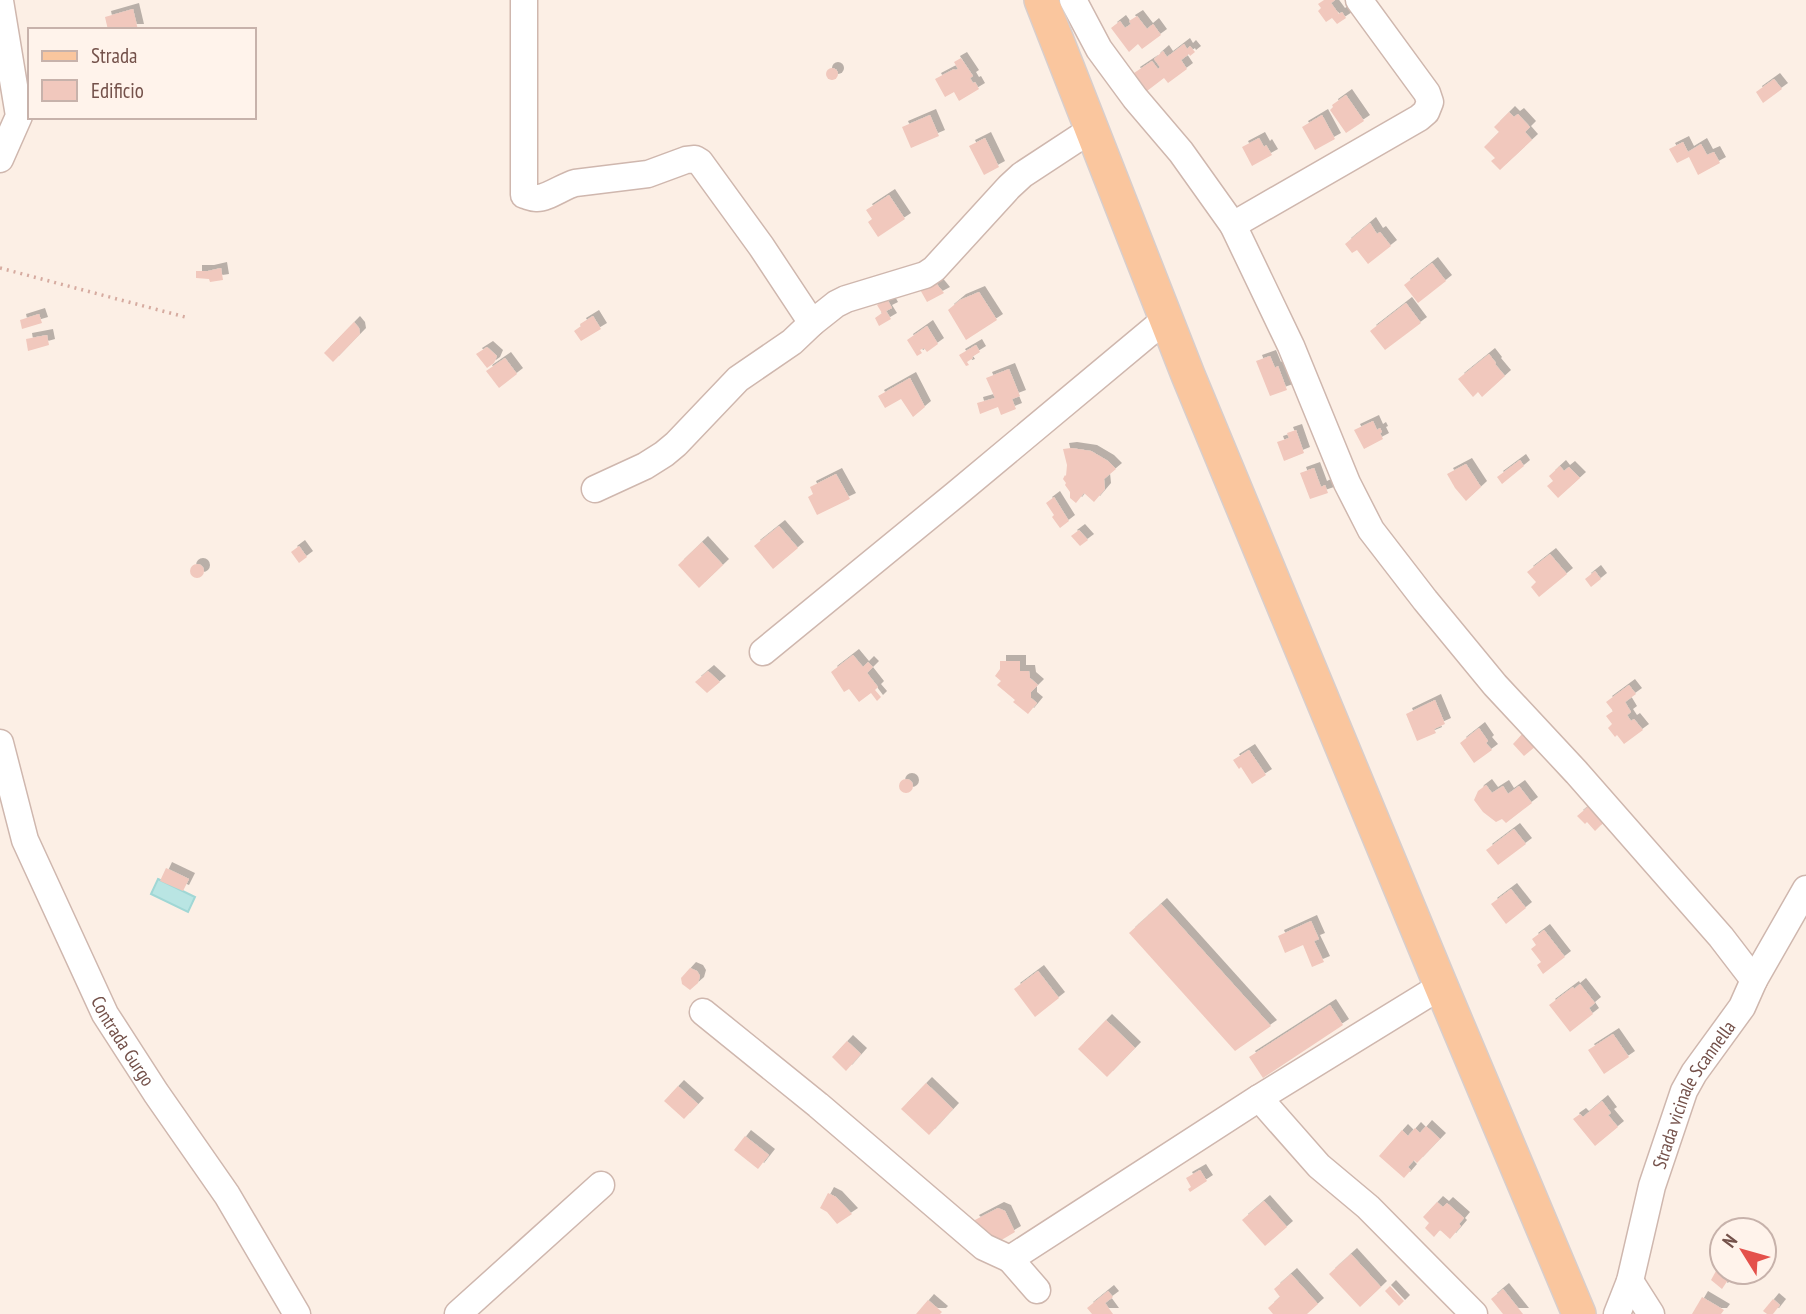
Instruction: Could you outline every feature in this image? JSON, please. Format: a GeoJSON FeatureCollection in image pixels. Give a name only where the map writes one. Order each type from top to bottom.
{"type":"FeatureCollection","features":[{"type":"Feature","properties":{"kind":"main road"},"geometry":{"type":"LineString","coordinates":[[1041,0],[1188,375],[1579,1314]]}},
{"type":"Feature","properties":{"kind":"street"},"geometry":{"type":"LineString","coordinates":[[524,0],[524,195],[544,197],[575,183],[648,174],[695,159],[700,162],[754,236],[812,323]]}},
{"type":"Feature","properties":{"kind":"street"},"geometry":{"type":"LineString","coordinates":[[1073,0],[1099,49],[1135,98],[1181,152],[1233,225],[1291,346],[1347,483],[1371,530],[1495,685],[1577,773],[1721,937],[1754,980]]}},
{"type":"Feature","properties":{"kind":"street"},"geometry":{"type":"LineString","coordinates":[[1233,225],[1419,118],[1426,111],[1430,102],[1427,93],[1359,0]]}},
{"type":"Feature","properties":{"kind":"street"},"geometry":{"type":"LineString","coordinates":[[0,1],[19,116],[0,159]]}},
{"type":"Feature","properties":{"kind":"street"},"geometry":{"type":"LineString","coordinates":[[595,489],[645,466],[664,454],[738,379],[792,342],[836,304],[925,275],[934,269],[1009,187],[1092,128]]}},
{"type":"Feature","properties":{"kind":"street"},"geometry":{"type":"LineString","coordinates":[[763,652],[1167,318]]}},
{"type":"Feature","properties":{"kind":"street","name":"Contrada Gurgo"},"geometry":{"type":"LineString","coordinates":[[0,743],[25,839],[105,1014],[227,1195],[297,1314]]}},
{"type":"Feature","properties":{"kind":"street","name":"Strada vicinale Scannella"},"geometry":{"type":"LineString","coordinates":[[1617,1314],[1630,1281],[1652,1186],[1684,1091],[1742,1007],[1754,980],[1806,889]]}},
{"type":"Feature","properties":{"kind":"street"},"geometry":{"type":"LineString","coordinates":[[1010,1259],[1259,1098],[1441,986]]}},
{"type":"Feature","properties":{"kind":"street"},"geometry":{"type":"LineString","coordinates":[[703,1012],[818,1105],[984,1247],[1010,1259],[1037,1290]]}},
{"type":"Feature","properties":{"kind":"street"},"geometry":{"type":"LineString","coordinates":[[1259,1098],[1319,1166],[1368,1207],[1474,1314]]}},
{"type":"Feature","properties":{"kind":"street"},"geometry":{"type":"LineString","coordinates":[[458,1314],[601,1185]]}},
{"type":"Feature","properties":{"kind":"street"},"geometry":{"type":"LineString","coordinates":[[1630,1281],[1651,1314]]}},
{"type":"Feature","properties":{"kind":"path"},"geometry":{"type":"LineString","coordinates":[[0,268],[189,318]]}},
{"type":"Feature","properties":{"kind":"water"},"geometry":{"type":"Polygon","coordinates":[[[158,879],[195,897],[188,912],[151,894],[158,879]]]}},
{"type":"Feature","properties":{"kind":"building"},"geometry":{"type":"Polygon","coordinates":[[[1324,0],[1335,0],[1331,3],[1339,14],[1342,12],[1346,18],[1337,24],[1332,18],[1326,22],[1318,11],[1321,8],[1318,4],[1324,0]]]}},
{"type":"Feature","properties":{"kind":"building"},"geometry":{"type":"Polygon","coordinates":[[[133,9],[138,28],[108,28],[105,17],[133,9]]]}},
{"type":"Feature","properties":{"kind":"building"},"geometry":{"type":"Polygon","coordinates":[[[1137,16],[1147,29],[1153,24],[1161,35],[1142,49],[1138,44],[1129,52],[1111,28],[1120,21],[1125,28],[1131,24],[1129,21],[1137,16]]]}},
{"type":"Feature","properties":{"kind":"building"},"geometry":{"type":"Polygon","coordinates":[[[1184,44],[1187,49],[1190,46],[1195,52],[1181,60],[1187,69],[1168,83],[1164,78],[1147,91],[1134,73],[1152,61],[1158,69],[1160,67],[1154,59],[1163,51],[1167,57],[1184,44]]]}},
{"type":"Feature","properties":{"kind":"building"},"geometry":{"type":"Polygon","coordinates":[[[961,58],[973,76],[970,78],[979,89],[959,101],[954,92],[945,97],[935,79],[958,69],[954,62],[961,58]]]}},
{"type":"Feature","properties":{"kind":"building"},"geometry":{"type":"Polygon","coordinates":[[[827,69],[837,69],[837,79],[827,79],[827,69]]]}},
{"type":"Feature","properties":{"kind":"building"},"geometry":{"type":"Polygon","coordinates":[[[1774,79],[1782,89],[1763,103],[1756,92],[1774,79]]]}},
{"type":"Feature","properties":{"kind":"building"},"geometry":{"type":"Polygon","coordinates":[[[1346,95],[1364,121],[1346,133],[1330,110],[1332,105],[1346,95]]]}},
{"type":"Feature","properties":{"kind":"building"},"geometry":{"type":"Polygon","coordinates":[[[1509,112],[1514,117],[1518,114],[1530,127],[1525,132],[1532,140],[1500,170],[1491,161],[1495,158],[1484,147],[1499,132],[1494,127],[1509,112]]]}},
{"type":"Feature","properties":{"kind":"building"},"geometry":{"type":"Polygon","coordinates":[[[930,115],[939,136],[911,148],[902,127],[930,115]]]}},
{"type":"Feature","properties":{"kind":"building"},"geometry":{"type":"Polygon","coordinates":[[[1322,115],[1335,139],[1315,150],[1302,127],[1322,115]]]}},
{"type":"Feature","properties":{"kind":"building"},"geometry":{"type":"Polygon","coordinates":[[[985,138],[999,167],[984,175],[969,146],[985,138]]]}},
{"type":"Feature","properties":{"kind":"building"},"geometry":{"type":"Polygon","coordinates":[[[1259,138],[1272,155],[1252,166],[1242,147],[1259,138]]]}},
{"type":"Feature","properties":{"kind":"building"},"geometry":{"type":"Polygon","coordinates":[[[1683,142],[1688,152],[1701,144],[1707,155],[1714,152],[1720,163],[1698,175],[1689,157],[1677,163],[1669,149],[1683,142]]]}},
{"type":"Feature","properties":{"kind":"building"},"geometry":{"type":"Polygon","coordinates":[[[889,195],[905,219],[878,237],[868,222],[872,219],[866,210],[889,195]]]}},
{"type":"Feature","properties":{"kind":"building"},"geometry":{"type":"Polygon","coordinates":[[[1370,223],[1377,234],[1380,232],[1391,246],[1368,264],[1357,250],[1352,253],[1345,244],[1370,223]]]}},
{"type":"Feature","properties":{"kind":"building"},"geometry":{"type":"Polygon","coordinates":[[[1432,263],[1446,281],[1418,303],[1404,285],[1432,263]]]}},
{"type":"Feature","properties":{"kind":"building"},"geometry":{"type":"Polygon","coordinates":[[[221,268],[223,280],[210,282],[209,279],[196,278],[196,271],[221,268]]]}},
{"type":"Feature","properties":{"kind":"building"},"geometry":{"type":"Polygon","coordinates":[[[935,282],[944,293],[927,302],[918,286],[935,282]]]}},
{"type":"Feature","properties":{"kind":"building"},"geometry":{"type":"Polygon","coordinates":[[[979,292],[997,320],[966,340],[948,310],[960,300],[979,292]]]}},
{"type":"Feature","properties":{"kind":"building"},"geometry":{"type":"Polygon","coordinates":[[[887,299],[892,308],[886,311],[891,319],[879,326],[875,318],[882,313],[877,305],[887,299]]]}},
{"type":"Feature","properties":{"kind":"building"},"geometry":{"type":"Polygon","coordinates":[[[1406,303],[1421,323],[1385,350],[1370,331],[1406,303]]]}},
{"type":"Feature","properties":{"kind":"building"},"geometry":{"type":"Polygon","coordinates":[[[39,314],[42,323],[22,329],[20,320],[39,314]]]}},
{"type":"Feature","properties":{"kind":"building"},"geometry":{"type":"Polygon","coordinates":[[[593,316],[601,329],[581,341],[574,331],[593,316]]]}},
{"type":"Feature","properties":{"kind":"building"},"geometry":{"type":"Polygon","coordinates":[[[354,322],[360,334],[333,362],[324,353],[354,322]]]}},
{"type":"Feature","properties":{"kind":"building"},"geometry":{"type":"Polygon","coordinates":[[[927,326],[938,344],[927,352],[924,348],[920,350],[922,353],[917,356],[907,340],[927,326]]]}},
{"type":"Feature","properties":{"kind":"building"},"geometry":{"type":"Polygon","coordinates":[[[47,335],[49,345],[28,351],[26,339],[47,335]]]}},
{"type":"Feature","properties":{"kind":"building"},"geometry":{"type":"Polygon","coordinates":[[[976,345],[980,352],[967,362],[969,365],[966,366],[959,355],[976,345]]]}},
{"type":"Feature","properties":{"kind":"building"},"geometry":{"type":"Polygon","coordinates":[[[487,347],[497,356],[494,363],[487,368],[476,354],[487,347]]]}},
{"type":"Feature","properties":{"kind":"building"},"geometry":{"type":"Polygon","coordinates":[[[1489,354],[1505,376],[1482,397],[1478,392],[1473,397],[1458,379],[1489,354]]]}},
{"type":"Feature","properties":{"kind":"building"},"geometry":{"type":"Polygon","coordinates":[[[1270,356],[1275,368],[1278,366],[1287,390],[1270,396],[1256,361],[1270,356]]]}},
{"type":"Feature","properties":{"kind":"building"},"geometry":{"type":"Polygon","coordinates":[[[505,358],[517,374],[499,388],[486,371],[505,358]]]}},
{"type":"Feature","properties":{"kind":"building"},"geometry":{"type":"Polygon","coordinates":[[[1009,369],[1020,396],[1012,399],[1016,409],[1001,415],[998,407],[980,414],[977,403],[995,398],[986,378],[1009,369]]]}},
{"type":"Feature","properties":{"kind":"building"},"geometry":{"type":"Polygon","coordinates":[[[910,378],[925,407],[913,417],[901,399],[885,408],[878,396],[910,378]]]}},
{"type":"Feature","properties":{"kind":"building"},"geometry":{"type":"Polygon","coordinates":[[[1373,421],[1377,430],[1380,428],[1383,439],[1364,449],[1354,430],[1373,421]]]}},
{"type":"Feature","properties":{"kind":"building"},"geometry":{"type":"Polygon","coordinates":[[[1296,430],[1304,453],[1284,461],[1277,442],[1289,438],[1287,433],[1296,430]]]}},
{"type":"Feature","properties":{"kind":"building"},"geometry":{"type":"Polygon","coordinates":[[[1063,449],[1091,451],[1116,469],[1104,479],[1105,489],[1094,502],[1084,493],[1076,503],[1070,498],[1063,479],[1067,465],[1063,449]]]}},
{"type":"Feature","properties":{"kind":"building"},"geometry":{"type":"Polygon","coordinates":[[[1520,460],[1524,466],[1502,484],[1497,477],[1520,460]]]}},
{"type":"Feature","properties":{"kind":"building"},"geometry":{"type":"Polygon","coordinates":[[[1466,464],[1481,487],[1466,501],[1447,474],[1466,464]]]}},
{"type":"Feature","properties":{"kind":"building"},"geometry":{"type":"Polygon","coordinates":[[[1560,466],[1564,471],[1569,467],[1580,478],[1558,498],[1547,486],[1553,481],[1549,476],[1560,466]]]}},
{"type":"Feature","properties":{"kind":"building"},"geometry":{"type":"Polygon","coordinates":[[[1314,468],[1321,487],[1325,485],[1328,493],[1310,499],[1300,473],[1314,468]]]}},
{"type":"Feature","properties":{"kind":"building"},"geometry":{"type":"Polygon","coordinates":[[[836,474],[850,499],[817,515],[808,497],[813,494],[810,487],[836,474]]]}},
{"type":"Feature","properties":{"kind":"building"},"geometry":{"type":"Polygon","coordinates":[[[1054,497],[1069,521],[1060,528],[1046,503],[1054,497]]]}},
{"type":"Feature","properties":{"kind":"building"},"geometry":{"type":"Polygon","coordinates":[[[779,526],[798,548],[773,569],[754,546],[779,526]]]}},
{"type":"Feature","properties":{"kind":"building"},"geometry":{"type":"Polygon","coordinates":[[[1079,530],[1088,540],[1080,546],[1071,536],[1079,530]]]}},
{"type":"Feature","properties":{"kind":"building"},"geometry":{"type":"Polygon","coordinates":[[[702,542],[723,565],[699,588],[678,565],[702,542]]]}},
{"type":"Feature","properties":{"kind":"building"},"geometry":{"type":"Polygon","coordinates":[[[299,546],[307,557],[299,563],[291,552],[299,546]]]}},
{"type":"Feature","properties":{"kind":"building"},"geometry":{"type":"Polygon","coordinates":[[[1550,554],[1567,574],[1539,597],[1531,587],[1536,582],[1527,572],[1550,554]]]}},
{"type":"Feature","properties":{"kind":"building"},"geometry":{"type":"Polygon","coordinates":[[[197,564],[202,566],[202,576],[197,578],[192,576],[190,571],[192,566],[197,564]]]}},
{"type":"Feature","properties":{"kind":"building"},"geometry":{"type":"Polygon","coordinates":[[[1595,571],[1601,579],[1591,587],[1585,579],[1595,571]]]}},
{"type":"Feature","properties":{"kind":"building"},"geometry":{"type":"Polygon","coordinates":[[[853,655],[863,667],[868,662],[873,667],[867,673],[878,687],[875,690],[881,697],[877,701],[871,693],[859,702],[849,689],[844,692],[831,672],[853,655]]]}},
{"type":"Feature","properties":{"kind":"building"},"geometry":{"type":"Polygon","coordinates":[[[1000,661],[1020,661],[1020,671],[1029,671],[1030,678],[1038,685],[1031,692],[1031,698],[1037,703],[1028,714],[997,685],[1001,681],[995,676],[1000,669],[1000,661]]]}},
{"type":"Feature","properties":{"kind":"building"},"geometry":{"type":"Polygon","coordinates":[[[708,671],[720,682],[707,693],[695,682],[708,671]]]}},
{"type":"Feature","properties":{"kind":"building"},"geometry":{"type":"Polygon","coordinates":[[[1629,685],[1636,694],[1625,702],[1631,712],[1627,715],[1643,730],[1624,744],[1608,728],[1612,724],[1606,716],[1613,711],[1606,702],[1629,685]]]}},
{"type":"Feature","properties":{"kind":"building"},"geometry":{"type":"Polygon","coordinates":[[[1435,700],[1445,724],[1434,729],[1436,733],[1417,741],[1406,714],[1435,700]]]}},
{"type":"Feature","properties":{"kind":"building"},"geometry":{"type":"Polygon","coordinates":[[[1479,728],[1492,750],[1474,763],[1460,743],[1479,728]]]}},
{"type":"Feature","properties":{"kind":"building"},"geometry":{"type":"Polygon","coordinates":[[[1524,732],[1536,746],[1524,756],[1513,744],[1524,732]]]}},
{"type":"Feature","properties":{"kind":"building"},"geometry":{"type":"Polygon","coordinates":[[[1249,750],[1266,775],[1252,784],[1233,760],[1249,750]]]}},
{"type":"Feature","properties":{"kind":"building"},"geometry":{"type":"Polygon","coordinates":[[[903,779],[909,779],[913,786],[909,793],[903,793],[899,789],[899,783],[903,779]]]}},
{"type":"Feature","properties":{"kind":"building"},"geometry":{"type":"Polygon","coordinates":[[[1486,785],[1492,793],[1503,786],[1508,794],[1519,786],[1532,803],[1506,823],[1502,819],[1496,822],[1483,812],[1474,800],[1478,791],[1486,785]]]}},
{"type":"Feature","properties":{"kind":"building"},"geometry":{"type":"Polygon","coordinates":[[[1589,806],[1605,821],[1595,831],[1577,816],[1589,806]]]}},
{"type":"Feature","properties":{"kind":"building"},"geometry":{"type":"Polygon","coordinates":[[[1514,829],[1526,844],[1498,865],[1486,850],[1514,829]]]}},
{"type":"Feature","properties":{"kind":"building"},"geometry":{"type":"Polygon","coordinates":[[[166,868],[189,879],[183,891],[160,881],[166,868]]]}},
{"type":"Feature","properties":{"kind":"building"},"geometry":{"type":"Polygon","coordinates":[[[1511,889],[1526,908],[1506,924],[1491,904],[1511,889]]]}},
{"type":"Feature","properties":{"kind":"building"},"geometry":{"type":"Polygon","coordinates":[[[1161,904],[1271,1026],[1235,1051],[1129,933],[1161,904]]]}},
{"type":"Feature","properties":{"kind":"building"},"geometry":{"type":"Polygon","coordinates":[[[1311,921],[1319,939],[1314,941],[1324,962],[1312,967],[1303,945],[1285,953],[1278,936],[1311,921]]]}},
{"type":"Feature","properties":{"kind":"building"},"geometry":{"type":"Polygon","coordinates":[[[1544,930],[1565,957],[1543,974],[1537,965],[1541,962],[1531,949],[1536,945],[1532,939],[1544,930]]]}},
{"type":"Feature","properties":{"kind":"building"},"geometry":{"type":"Polygon","coordinates":[[[690,968],[700,976],[698,983],[690,990],[682,984],[681,978],[690,968]]]}},
{"type":"Feature","properties":{"kind":"building"},"geometry":{"type":"Polygon","coordinates":[[[1038,971],[1059,998],[1035,1017],[1014,989],[1038,971]]]}},
{"type":"Feature","properties":{"kind":"building"},"geometry":{"type":"Polygon","coordinates":[[[1580,984],[1595,1003],[1589,1008],[1593,1014],[1570,1032],[1549,1005],[1580,984]]]}},
{"type":"Feature","properties":{"kind":"building"},"geometry":{"type":"Polygon","coordinates":[[[1330,1005],[1343,1025],[1263,1078],[1249,1057],[1330,1005]]]}},
{"type":"Feature","properties":{"kind":"building"},"geometry":{"type":"Polygon","coordinates":[[[1106,1020],[1135,1048],[1107,1077],[1078,1049],[1106,1020]]]}},
{"type":"Feature","properties":{"kind":"building"},"geometry":{"type":"Polygon","coordinates":[[[1613,1034],[1629,1057],[1604,1074],[1588,1050],[1613,1034]]]}},
{"type":"Feature","properties":{"kind":"building"},"geometry":{"type":"Polygon","coordinates":[[[847,1041],[861,1054],[846,1071],[832,1057],[847,1041]]]}},
{"type":"Feature","properties":{"kind":"building"},"geometry":{"type":"Polygon","coordinates":[[[926,1083],[953,1109],[929,1135],[901,1109],[926,1083]]]}},
{"type":"Feature","properties":{"kind":"building"},"geometry":{"type":"Polygon","coordinates":[[[678,1086],[698,1104],[684,1119],[664,1101],[678,1086]]]}},
{"type":"Feature","properties":{"kind":"building"},"geometry":{"type":"Polygon","coordinates":[[[1602,1101],[1611,1113],[1608,1115],[1618,1127],[1595,1146],[1573,1119],[1580,1114],[1583,1117],[1602,1101]]]}},
{"type":"Feature","properties":{"kind":"building"},"geometry":{"type":"Polygon","coordinates":[[[1426,1126],[1440,1139],[1417,1163],[1414,1160],[1408,1167],[1411,1170],[1404,1178],[1379,1156],[1402,1130],[1408,1136],[1415,1128],[1420,1133],[1426,1126]]]}},
{"type":"Feature","properties":{"kind":"building"},"geometry":{"type":"Polygon","coordinates":[[[745,1136],[769,1155],[758,1169],[734,1150],[745,1136]]]}},
{"type":"Feature","properties":{"kind":"building"},"geometry":{"type":"Polygon","coordinates":[[[1200,1170],[1207,1181],[1190,1192],[1188,1189],[1191,1187],[1186,1178],[1200,1170]]]}},
{"type":"Feature","properties":{"kind":"building"},"geometry":{"type":"Polygon","coordinates":[[[828,1193],[836,1197],[852,1214],[837,1224],[820,1208],[828,1193]]]}},
{"type":"Feature","properties":{"kind":"building"},"geometry":{"type":"Polygon","coordinates":[[[1264,1201],[1287,1227],[1265,1246],[1242,1220],[1264,1201]]]}},
{"type":"Feature","properties":{"kind":"building"},"geometry":{"type":"Polygon","coordinates":[[[1437,1202],[1443,1207],[1447,1203],[1464,1218],[1450,1239],[1440,1230],[1434,1237],[1425,1228],[1429,1223],[1423,1217],[1437,1202]]]}},
{"type":"Feature","properties":{"kind":"building"},"geometry":{"type":"Polygon","coordinates":[[[998,1208],[1005,1211],[1015,1232],[993,1245],[973,1221],[998,1208]]]}},
{"type":"Feature","properties":{"kind":"building"},"geometry":{"type":"Polygon","coordinates":[[[1351,1254],[1381,1287],[1360,1307],[1329,1274],[1351,1254]]]}},
{"type":"Feature","properties":{"kind":"building"},"geometry":{"type":"Polygon","coordinates":[[[1291,1274],[1318,1304],[1307,1314],[1273,1314],[1268,1308],[1280,1297],[1274,1289],[1291,1274]]]}},
{"type":"Feature","properties":{"kind":"building"},"geometry":{"type":"Polygon","coordinates":[[[1390,1286],[1404,1301],[1399,1306],[1385,1291],[1390,1286]]]}},
{"type":"Feature","properties":{"kind":"building"},"geometry":{"type":"Polygon","coordinates":[[[1503,1289],[1523,1314],[1503,1314],[1491,1299],[1503,1289]]]}},
{"type":"Feature","properties":{"kind":"building"},"geometry":{"type":"Polygon","coordinates":[[[1108,1291],[1113,1297],[1105,1303],[1113,1314],[1092,1314],[1087,1308],[1108,1291]]]}},
{"type":"Feature","properties":{"kind":"building"},"geometry":{"type":"Polygon","coordinates":[[[1702,1297],[1724,1310],[1721,1314],[1692,1314],[1702,1297]]]}},
{"type":"Feature","properties":{"kind":"building"},"geometry":{"type":"Polygon","coordinates":[[[1773,1299],[1780,1305],[1773,1314],[1767,1314],[1763,1311],[1773,1299]]]}},
{"type":"Feature","properties":{"kind":"building"},"geometry":{"type":"Polygon","coordinates":[[[928,1300],[942,1312],[916,1314],[928,1300]]]}}]}
